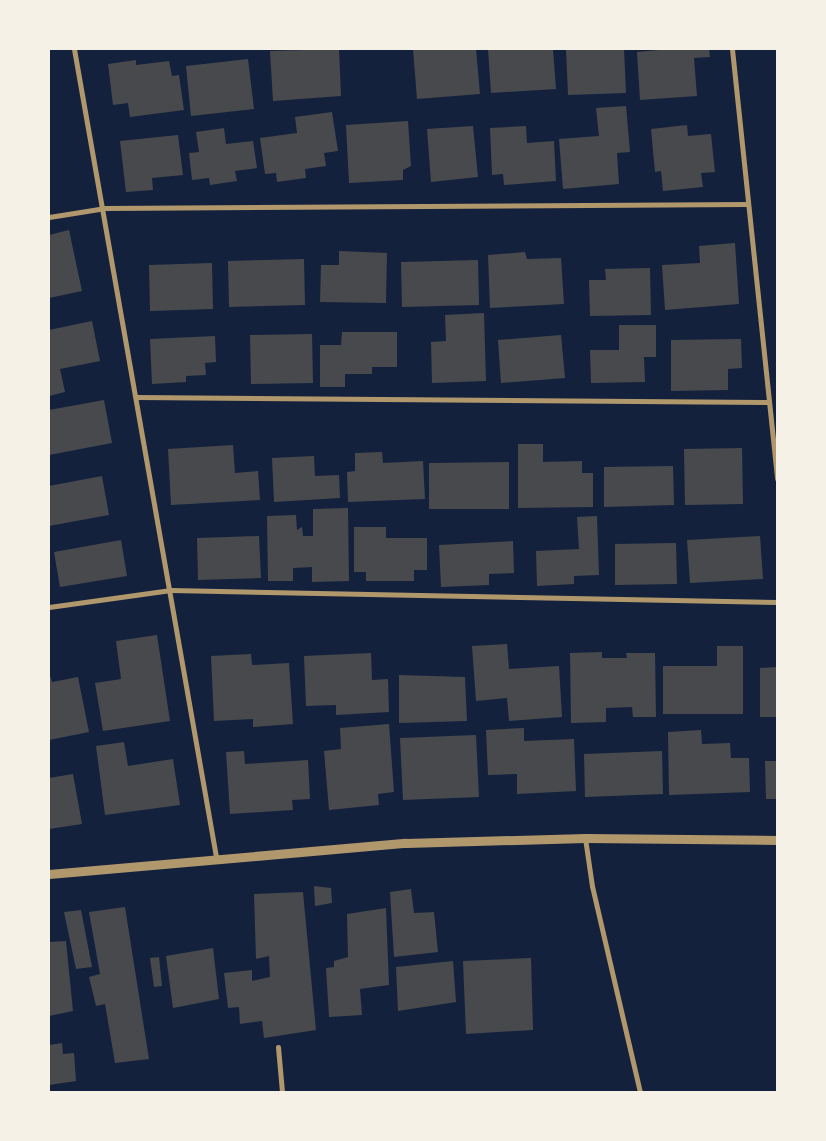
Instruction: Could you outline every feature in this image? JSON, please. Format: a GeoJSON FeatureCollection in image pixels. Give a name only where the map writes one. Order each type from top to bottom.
{"type":"FeatureCollection","features":[{"type":"Feature","properties":{"kind":"street"},"geometry":{"type":"LineString","coordinates":[[74,49],[105,208],[216,857]]}},
{"type":"Feature","properties":{"kind":"street"},"geometry":{"type":"LineString","coordinates":[[732,49],[777,479]]}},
{"type":"Feature","properties":{"kind":"street"},"geometry":{"type":"LineString","coordinates":[[49,217],[105,208],[747,204]]}},
{"type":"Feature","properties":{"kind":"street"},"geometry":{"type":"LineString","coordinates":[[136,397],[769,402]]}},
{"type":"Feature","properties":{"kind":"street"},"geometry":{"type":"LineString","coordinates":[[49,607],[171,590],[777,602]]}},
{"type":"Feature","properties":{"kind":"street"},"geometry":{"type":"LineString","coordinates":[[585,838],[592,886],[640,1092]]}},
{"type":"Feature","properties":{"kind":"street"},"geometry":{"type":"LineString","coordinates":[[49,874],[216,857],[406,843],[585,838],[777,840]]}},
{"type":"Feature","properties":{"kind":"street"},"geometry":{"type":"LineString","coordinates":[[278,1047],[282,1092]]}},
{"type":"Feature","properties":{"kind":"building"},"geometry":{"type":"Polygon","coordinates":[[[339,49],[341,96],[273,101],[270,51],[339,49]]]}},
{"type":"Feature","properties":{"kind":"building"},"geometry":{"type":"Polygon","coordinates":[[[413,49],[476,49],[480,94],[417,99],[413,49]]]}},
{"type":"Feature","properties":{"kind":"building"},"geometry":{"type":"Polygon","coordinates":[[[488,49],[553,49],[556,89],[491,93],[488,49]]]}},
{"type":"Feature","properties":{"kind":"building"},"geometry":{"type":"Polygon","coordinates":[[[566,49],[624,49],[626,93],[568,95],[566,49]]]}},
{"type":"Feature","properties":{"kind":"building"},"geometry":{"type":"Polygon","coordinates":[[[670,49],[709,49],[710,57],[694,58],[697,96],[640,100],[637,52],[670,49]]]}},
{"type":"Feature","properties":{"kind":"building"},"geometry":{"type":"Polygon","coordinates":[[[248,59],[254,109],[191,116],[186,66],[248,59]]]}},
{"type":"Feature","properties":{"kind":"building"},"geometry":{"type":"Polygon","coordinates":[[[136,60],[136,65],[169,61],[172,76],[179,75],[184,110],[130,117],[128,103],[113,105],[108,64],[136,60]]]}},
{"type":"Feature","properties":{"kind":"building"},"geometry":{"type":"Polygon","coordinates":[[[626,106],[630,152],[617,153],[619,184],[563,189],[559,139],[599,136],[596,108],[626,106]]]}},
{"type":"Feature","properties":{"kind":"building"},"geometry":{"type":"Polygon","coordinates":[[[332,112],[338,151],[324,153],[326,166],[305,169],[306,178],[277,182],[276,173],[265,174],[260,138],[297,133],[295,117],[332,112]]]}},
{"type":"Feature","properties":{"kind":"building"},"geometry":{"type":"Polygon","coordinates":[[[408,121],[411,166],[403,170],[403,180],[349,183],[346,125],[408,121]]]}},
{"type":"Feature","properties":{"kind":"building"},"geometry":{"type":"Polygon","coordinates":[[[687,125],[688,136],[711,134],[715,172],[701,173],[703,187],[663,191],[661,171],[655,172],[651,129],[687,125]]]}},
{"type":"Feature","properties":{"kind":"building"},"geometry":{"type":"Polygon","coordinates":[[[473,126],[478,177],[431,182],[427,129],[473,126]]]}},
{"type":"Feature","properties":{"kind":"building"},"geometry":{"type":"Polygon","coordinates":[[[526,126],[527,143],[554,141],[556,181],[504,185],[503,174],[492,175],[490,128],[526,126]]]}},
{"type":"Feature","properties":{"kind":"building"},"geometry":{"type":"Polygon","coordinates":[[[224,128],[226,144],[253,141],[257,168],[235,171],[237,181],[210,185],[209,178],[192,180],[189,153],[199,152],[196,132],[224,128]]]}},
{"type":"Feature","properties":{"kind":"building"},"geometry":{"type":"Polygon","coordinates":[[[178,135],[183,175],[152,178],[153,190],[126,192],[120,141],[178,135]]]}},
{"type":"Feature","properties":{"kind":"building"},"geometry":{"type":"Polygon","coordinates":[[[69,230],[82,291],[49,298],[49,235],[69,230]]]}},
{"type":"Feature","properties":{"kind":"building"},"geometry":{"type":"Polygon","coordinates":[[[735,243],[739,304],[665,310],[662,265],[700,263],[699,246],[735,243]]]}},
{"type":"Feature","properties":{"kind":"building"},"geometry":{"type":"Polygon","coordinates":[[[339,251],[387,253],[386,303],[320,302],[321,265],[339,265],[339,251]]]}},
{"type":"Feature","properties":{"kind":"building"},"geometry":{"type":"Polygon","coordinates":[[[525,252],[527,259],[561,258],[564,304],[490,308],[488,255],[525,252]]]}},
{"type":"Feature","properties":{"kind":"building"},"geometry":{"type":"Polygon","coordinates":[[[304,259],[305,305],[229,307],[228,261],[304,259]]]}},
{"type":"Feature","properties":{"kind":"building"},"geometry":{"type":"Polygon","coordinates":[[[478,260],[479,305],[402,307],[401,262],[478,260]]]}},
{"type":"Feature","properties":{"kind":"building"},"geometry":{"type":"Polygon","coordinates":[[[212,263],[213,309],[150,311],[149,265],[212,263]]]}},
{"type":"Feature","properties":{"kind":"building"},"geometry":{"type":"Polygon","coordinates":[[[650,268],[651,315],[590,316],[589,280],[606,280],[605,269],[650,268]]]}},
{"type":"Feature","properties":{"kind":"building"},"geometry":{"type":"Polygon","coordinates":[[[484,313],[486,381],[432,383],[431,342],[446,341],[445,315],[484,313]]]}},
{"type":"Feature","properties":{"kind":"building"},"geometry":{"type":"Polygon","coordinates":[[[92,321],[100,361],[60,369],[65,392],[49,396],[49,330],[92,321]]]}},
{"type":"Feature","properties":{"kind":"building"},"geometry":{"type":"Polygon","coordinates":[[[619,325],[656,325],[656,357],[644,357],[645,382],[591,383],[590,350],[619,350],[619,325]]]}},
{"type":"Feature","properties":{"kind":"building"},"geometry":{"type":"Polygon","coordinates":[[[342,332],[397,332],[397,367],[372,367],[372,374],[345,374],[345,387],[320,387],[320,345],[341,345],[342,332]]]}},
{"type":"Feature","properties":{"kind":"building"},"geometry":{"type":"Polygon","coordinates":[[[312,334],[313,383],[251,384],[250,335],[312,334]]]}},
{"type":"Feature","properties":{"kind":"building"},"geometry":{"type":"Polygon","coordinates":[[[561,335],[565,378],[501,383],[498,340],[561,335]]]}},
{"type":"Feature","properties":{"kind":"building"},"geometry":{"type":"Polygon","coordinates":[[[215,336],[216,362],[205,363],[206,375],[186,376],[186,382],[152,384],[150,339],[215,336]]]}},
{"type":"Feature","properties":{"kind":"building"},"geometry":{"type":"Polygon","coordinates":[[[741,339],[742,368],[728,369],[728,390],[671,391],[671,340],[741,339]]]}},
{"type":"Feature","properties":{"kind":"building"},"geometry":{"type":"Polygon","coordinates":[[[104,400],[112,443],[49,455],[49,410],[104,400]]]}},
{"type":"Feature","properties":{"kind":"building"},"geometry":{"type":"Polygon","coordinates":[[[518,444],[543,444],[543,462],[582,461],[582,473],[593,473],[593,507],[518,508],[518,444]]]}},
{"type":"Feature","properties":{"kind":"building"},"geometry":{"type":"Polygon","coordinates":[[[233,445],[235,473],[258,471],[260,500],[171,505],[168,449],[233,445]]]}},
{"type":"Feature","properties":{"kind":"building"},"geometry":{"type":"Polygon","coordinates":[[[742,448],[743,504],[685,505],[684,449],[742,448]]]}},
{"type":"Feature","properties":{"kind":"building"},"geometry":{"type":"Polygon","coordinates":[[[382,452],[383,463],[423,461],[425,499],[348,502],[347,472],[355,471],[355,453],[382,452]]]}},
{"type":"Feature","properties":{"kind":"building"},"geometry":{"type":"Polygon","coordinates":[[[314,456],[315,476],[339,475],[340,498],[274,502],[272,458],[314,456]]]}},
{"type":"Feature","properties":{"kind":"building"},"geometry":{"type":"Polygon","coordinates":[[[509,462],[509,509],[429,509],[429,463],[509,462]]]}},
{"type":"Feature","properties":{"kind":"building"},"geometry":{"type":"Polygon","coordinates":[[[673,466],[674,505],[604,507],[604,467],[673,466]]]}},
{"type":"Feature","properties":{"kind":"building"},"geometry":{"type":"Polygon","coordinates":[[[102,476],[109,515],[49,526],[49,486],[102,476]]]}},
{"type":"Feature","properties":{"kind":"building"},"geometry":{"type":"Polygon","coordinates":[[[348,508],[349,581],[312,582],[312,567],[293,568],[293,581],[268,581],[267,516],[296,515],[297,530],[302,527],[303,536],[313,536],[313,509],[348,508]]]}},
{"type":"Feature","properties":{"kind":"building"},"geometry":{"type":"Polygon","coordinates":[[[597,516],[599,575],[574,576],[574,584],[537,586],[536,551],[579,549],[577,517],[597,516]]]}},
{"type":"Feature","properties":{"kind":"building"},"geometry":{"type":"Polygon","coordinates":[[[354,527],[386,527],[386,538],[427,538],[427,570],[414,570],[414,581],[366,581],[366,572],[354,572],[354,527]]]}},
{"type":"Feature","properties":{"kind":"building"},"geometry":{"type":"Polygon","coordinates":[[[259,536],[261,578],[198,580],[197,538],[259,536]]]}},
{"type":"Feature","properties":{"kind":"building"},"geometry":{"type":"Polygon","coordinates":[[[760,536],[763,579],[690,583],[687,540],[760,536]]]}},
{"type":"Feature","properties":{"kind":"building"},"geometry":{"type":"Polygon","coordinates":[[[121,540],[127,576],[60,587],[54,552],[121,540]]]}},
{"type":"Feature","properties":{"kind":"building"},"geometry":{"type":"Polygon","coordinates":[[[513,541],[514,573],[489,574],[489,585],[441,587],[439,545],[513,541]]]}},
{"type":"Feature","properties":{"kind":"building"},"geometry":{"type":"Polygon","coordinates":[[[676,543],[677,584],[615,585],[615,544],[676,543]]]}},
{"type":"Feature","properties":{"kind":"building"},"geometry":{"type":"Polygon","coordinates":[[[157,635],[170,721],[103,731],[95,683],[121,679],[116,641],[157,635]]]}},
{"type":"Feature","properties":{"kind":"building"},"geometry":{"type":"Polygon","coordinates":[[[507,644],[509,669],[559,666],[562,717],[509,721],[507,698],[476,701],[472,646],[507,644]]]}},
{"type":"Feature","properties":{"kind":"building"},"geometry":{"type":"Polygon","coordinates":[[[717,646],[743,646],[743,714],[663,714],[663,666],[717,666],[717,646]]]}},
{"type":"Feature","properties":{"kind":"building"},"geometry":{"type":"Polygon","coordinates":[[[602,652],[602,658],[627,658],[626,653],[655,653],[656,717],[633,717],[632,707],[606,708],[606,722],[571,723],[570,653],[602,652]]]}},
{"type":"Feature","properties":{"kind":"building"},"geometry":{"type":"Polygon","coordinates":[[[371,653],[372,680],[388,679],[389,712],[336,715],[336,705],[306,706],[304,656],[371,653]]]}},
{"type":"Feature","properties":{"kind":"building"},"geometry":{"type":"Polygon","coordinates":[[[251,654],[252,665],[289,663],[293,724],[253,727],[253,719],[214,721],[211,656],[251,654]]]}},
{"type":"Feature","properties":{"kind":"building"},"geometry":{"type":"Polygon","coordinates":[[[777,667],[777,717],[760,717],[760,668],[777,667]]]}},
{"type":"Feature","properties":{"kind":"building"},"geometry":{"type":"Polygon","coordinates":[[[49,672],[52,682],[78,677],[89,732],[49,740],[49,672]]]}},
{"type":"Feature","properties":{"kind":"building"},"geometry":{"type":"Polygon","coordinates":[[[399,675],[465,677],[467,721],[399,723],[399,675]]]}},
{"type":"Feature","properties":{"kind":"building"},"geometry":{"type":"Polygon","coordinates":[[[389,724],[394,792],[378,794],[379,805],[329,810],[324,751],[341,749],[340,728],[389,724]]]}},
{"type":"Feature","properties":{"kind":"building"},"geometry":{"type":"Polygon","coordinates":[[[524,728],[524,741],[574,739],[576,791],[517,794],[517,774],[488,775],[486,730],[524,728]]]}},
{"type":"Feature","properties":{"kind":"building"},"geometry":{"type":"Polygon","coordinates":[[[701,730],[702,744],[730,743],[731,758],[749,758],[750,792],[669,795],[668,732],[701,730]]]}},
{"type":"Feature","properties":{"kind":"building"},"geometry":{"type":"Polygon","coordinates":[[[476,735],[479,797],[403,800],[400,738],[476,735]]]}},
{"type":"Feature","properties":{"kind":"building"},"geometry":{"type":"Polygon","coordinates":[[[124,742],[128,766],[173,759],[180,805],[105,815],[96,746],[124,742]]]}},
{"type":"Feature","properties":{"kind":"building"},"geometry":{"type":"Polygon","coordinates":[[[244,751],[245,764],[308,760],[310,799],[292,800],[293,810],[230,814],[226,752],[244,751]]]}},
{"type":"Feature","properties":{"kind":"building"},"geometry":{"type":"Polygon","coordinates":[[[662,751],[663,794],[585,797],[584,754],[662,751]]]}},
{"type":"Feature","properties":{"kind":"building"},"geometry":{"type":"Polygon","coordinates":[[[765,761],[777,761],[777,799],[766,799],[765,761]]]}},
{"type":"Feature","properties":{"kind":"building"},"geometry":{"type":"Polygon","coordinates":[[[73,774],[82,824],[49,829],[49,778],[73,774]]]}},
{"type":"Feature","properties":{"kind":"building"},"geometry":{"type":"Polygon","coordinates":[[[314,886],[331,888],[332,903],[315,906],[314,886]]]}},
{"type":"Feature","properties":{"kind":"building"},"geometry":{"type":"Polygon","coordinates":[[[411,889],[414,913],[434,912],[438,952],[394,957],[390,892],[411,889]]]}},
{"type":"Feature","properties":{"kind":"building"},"geometry":{"type":"Polygon","coordinates":[[[303,892],[316,1030],[264,1038],[262,1021],[240,1024],[239,1007],[228,1008],[224,973],[252,970],[252,981],[270,977],[269,956],[256,959],[254,894],[303,892]]]}},
{"type":"Feature","properties":{"kind":"building"},"geometry":{"type":"Polygon","coordinates":[[[125,907],[149,1059],[115,1063],[105,1004],[96,1006],[89,977],[100,974],[89,912],[125,907]]]}},
{"type":"Feature","properties":{"kind":"building"},"geometry":{"type":"Polygon","coordinates":[[[386,908],[389,985],[360,989],[362,1015],[329,1017],[326,968],[334,967],[334,961],[348,957],[347,914],[386,908]]]}},
{"type":"Feature","properties":{"kind":"building"},"geometry":{"type":"Polygon","coordinates":[[[81,910],[92,967],[76,969],[64,912],[81,910]]]}},
{"type":"Feature","properties":{"kind":"building"},"geometry":{"type":"Polygon","coordinates":[[[66,941],[73,1011],[49,1016],[49,942],[66,941]]]}},
{"type":"Feature","properties":{"kind":"building"},"geometry":{"type":"Polygon","coordinates":[[[213,948],[219,999],[173,1008],[166,956],[213,948]]]}},
{"type":"Feature","properties":{"kind":"building"},"geometry":{"type":"Polygon","coordinates":[[[159,957],[162,986],[154,987],[150,958],[159,957]]]}},
{"type":"Feature","properties":{"kind":"building"},"geometry":{"type":"Polygon","coordinates":[[[531,958],[533,1030],[466,1034],[463,961],[531,958]]]}},
{"type":"Feature","properties":{"kind":"building"},"geometry":{"type":"Polygon","coordinates":[[[453,961],[456,1002],[398,1011],[396,967],[453,961]]]}},
{"type":"Feature","properties":{"kind":"building"},"geometry":{"type":"Polygon","coordinates":[[[62,1043],[63,1054],[74,1053],[76,1081],[49,1085],[49,1045],[62,1043]]]}}]}
